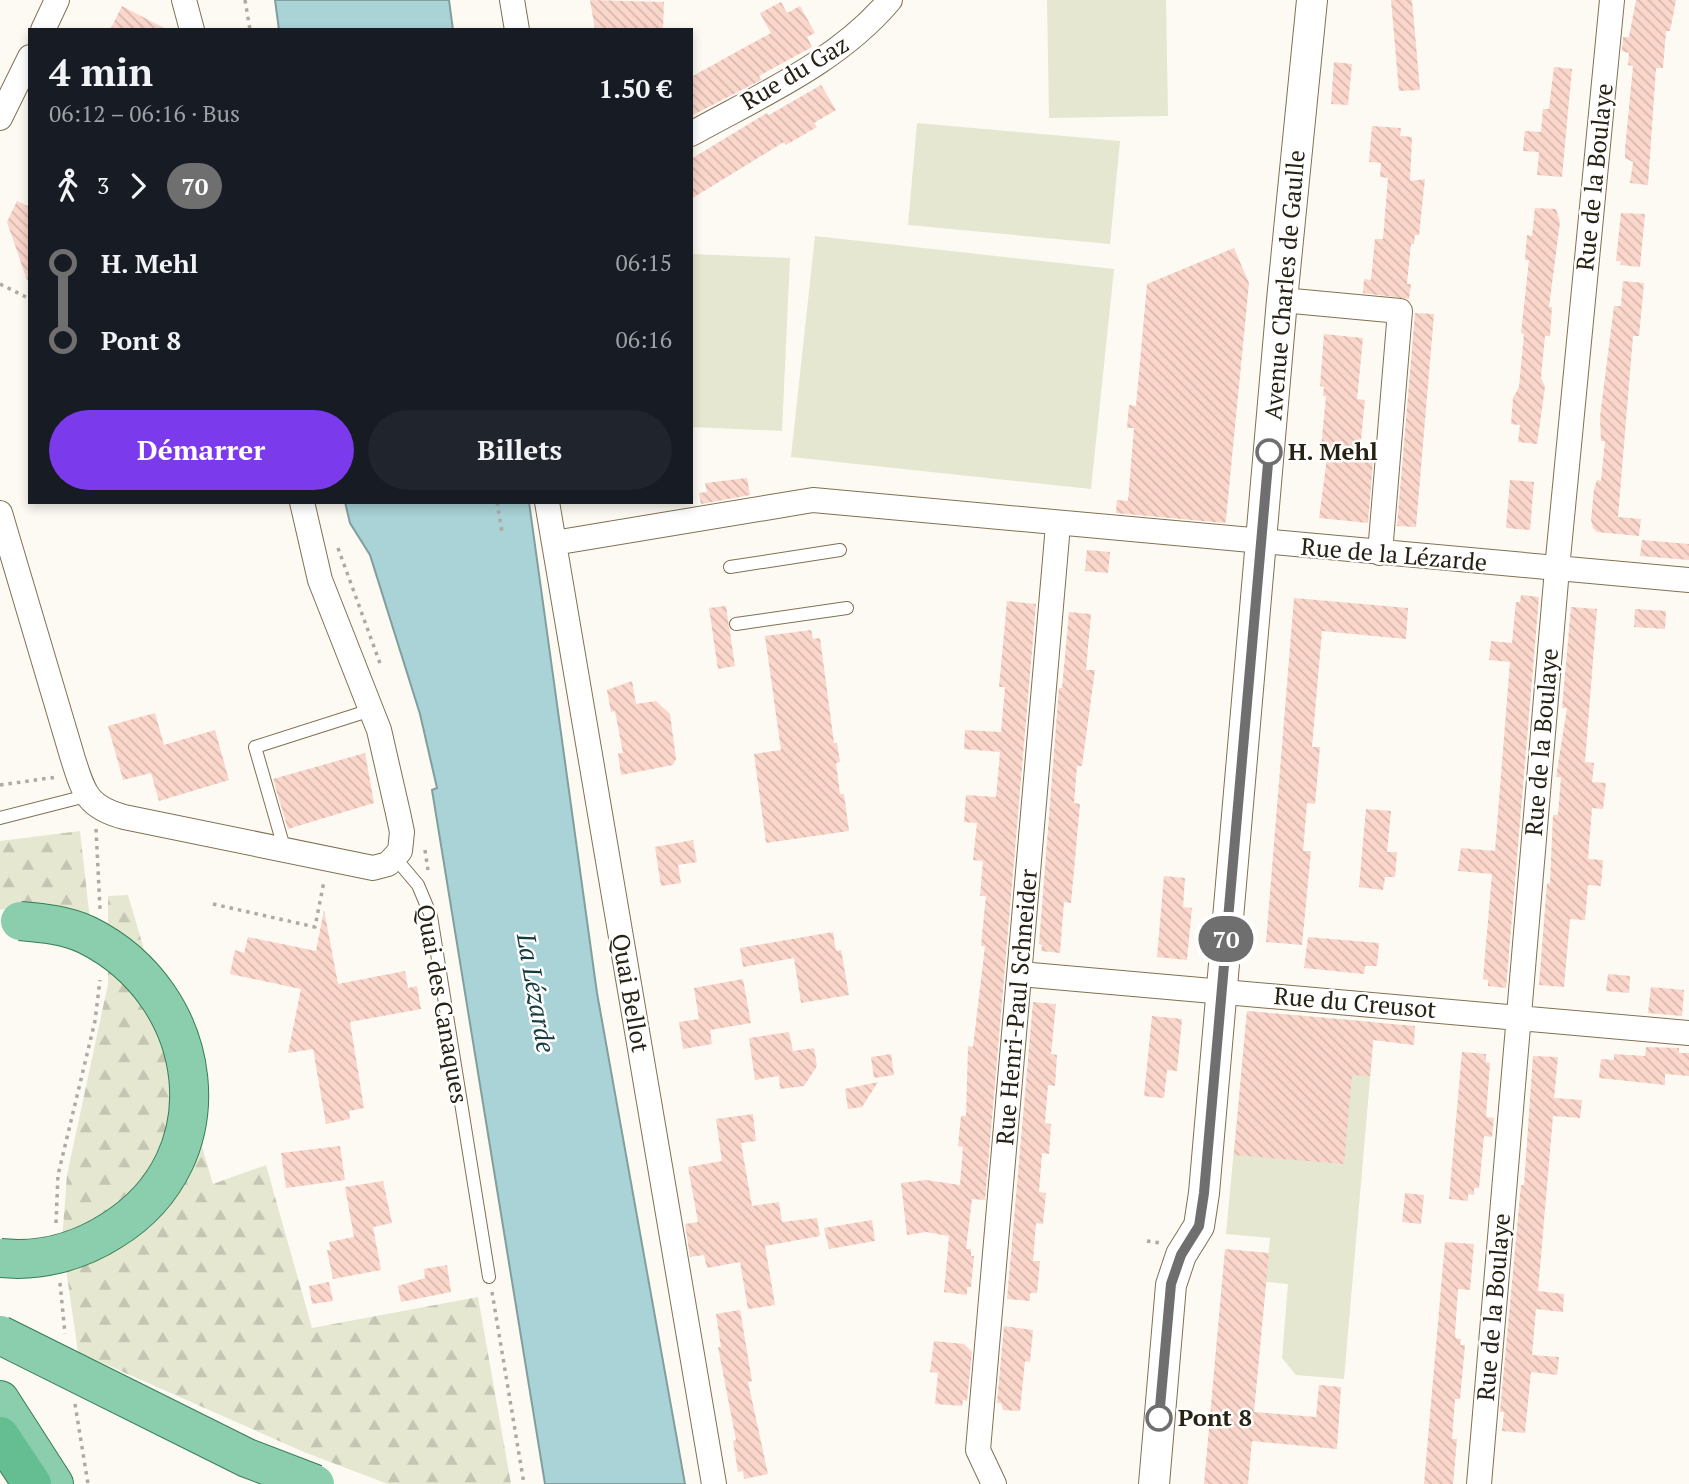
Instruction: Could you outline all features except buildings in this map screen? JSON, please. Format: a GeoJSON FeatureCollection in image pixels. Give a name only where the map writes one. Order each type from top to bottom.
{"type":"FeatureCollection","features":[{"type":"Feature","properties":{"kind":"highway"},"geometry":{"type":"LineString","coordinates":[[0,1436],[32,1484]]}},
{"type":"Feature","properties":{"kind":"main road"},"geometry":{"type":"LineString","coordinates":[[0,1258],[66,1254],[93,1243],[136,1216],[162,1186],[185,1139],[191,1090],[179,1036],[157,991],[125,959],[86,934],[55,924],[10,922]]}},
{"type":"Feature","properties":{"kind":"main road"},"geometry":{"type":"LineString","coordinates":[[0,1335],[247,1458],[315,1484]]}},
{"type":"Feature","properties":{"kind":"main road"},"geometry":{"type":"LineString","coordinates":[[0,1401],[54,1484]]}},
{"type":"Feature","properties":{"kind":"street"},"geometry":{"type":"LineString","coordinates":[[44,28],[57,0]]}},
{"type":"Feature","properties":{"kind":"street"},"geometry":{"type":"LineString","coordinates":[[184,0],[191,28]]}},
{"type":"Feature","properties":{"kind":"street"},"geometry":{"type":"LineString","coordinates":[[512,0],[517,28]]}},
{"type":"Feature","properties":{"kind":"street","name":"Rue du Gaz"},"geometry":{"type":"LineString","coordinates":[[693,133],[833,54],[868,26],[890,0]]}},
{"type":"Feature","properties":{"kind":"street","name":"Avenue Charles de Gaulle"},"geometry":{"type":"LineString","coordinates":[[1154,1484],[1171,1284],[1181,1255],[1199,1226],[1282,300],[1312,0]]}},
{"type":"Feature","properties":{"kind":"street","name":"Rue de la Boulaye"},"geometry":{"type":"LineString","coordinates":[[1479,1484],[1557,569],[1612,0]]}},
{"type":"Feature","properties":{"kind":"street"},"geometry":{"type":"LineString","coordinates":[[0,118],[28,61]]}},
{"type":"Feature","properties":{"kind":"street"},"geometry":{"type":"LineString","coordinates":[[1282,300],[1400,311],[1380,553]]}},
{"type":"Feature","properties":{"kind":"street","name":"Rue de la Lézarde"},"geometry":{"type":"LineString","coordinates":[[554,543],[814,500],[1058,525],[1689,580]]}},
{"type":"Feature","properties":{"kind":"street"},"geometry":{"type":"LineString","coordinates":[[0,513],[87,793],[124,817],[354,867],[373,868],[396,859],[401,832],[379,730],[320,580],[302,504]]}},
{"type":"Feature","properties":{"kind":"street","name":"Quai Bellot"},"geometry":{"type":"LineString","coordinates":[[547,504],[713,1484]]}},
{"type":"Feature","properties":{"kind":"street","name":"Rue Henri-Paul Schneider"},"geometry":{"type":"LineString","coordinates":[[994,1484],[978,1451],[1058,525]]}},
{"type":"Feature","properties":{"kind":"street","name":"Rue du Creusot"},"geometry":{"type":"LineString","coordinates":[[1020,974],[1689,1033]]}},
{"type":"Feature","properties":{"kind":"lane"},"geometry":{"type":"LineString","coordinates":[[730,567],[839,550]]}},
{"type":"Feature","properties":{"kind":"lane"},"geometry":{"type":"LineString","coordinates":[[736,624],[847,608]]}},
{"type":"Feature","properties":{"kind":"lane"},"geometry":{"type":"LineString","coordinates":[[285,851],[254,747],[371,710]]}},
{"type":"Feature","properties":{"kind":"lane"},"geometry":{"type":"LineString","coordinates":[[0,818],[87,793]]}},
{"type":"Feature","properties":{"kind":"lane","name":"Quai des Canaques"},"geometry":{"type":"LineString","coordinates":[[396,859],[418,885],[431,915],[489,1277]]}},
{"type":"Feature","properties":{"kind":"path"},"geometry":{"type":"LineString","coordinates":[[245,0],[250,28]]}},
{"type":"Feature","properties":{"kind":"path"},"geometry":{"type":"LineString","coordinates":[[0,284],[28,298]]}},
{"type":"Feature","properties":{"kind":"path"},"geometry":{"type":"LineString","coordinates":[[497,504],[502,532]]}},
{"type":"Feature","properties":{"kind":"path"},"geometry":{"type":"LineString","coordinates":[[0,785],[45,776],[87,793],[100,917]]}},
{"type":"Feature","properties":{"kind":"path"},"geometry":{"type":"LineString","coordinates":[[213,904],[315,927],[329,861]]}},
{"type":"Feature","properties":{"kind":"path"},"geometry":{"type":"LineString","coordinates":[[55,1234],[58,1175],[95,1021],[101,975]]}},
{"type":"Feature","properties":{"kind":"path"},"geometry":{"type":"LineString","coordinates":[[59,1273],[65,1337]]}},
{"type":"Feature","properties":{"kind":"path"},"geometry":{"type":"LineString","coordinates":[[489,1277],[524,1484]]}},
{"type":"Feature","properties":{"kind":"path"},"geometry":{"type":"LineString","coordinates":[[75,1403],[88,1484]]}},
{"type":"Feature","properties":{"kind":"green space"},"geometry":{"type":"Polygon","coordinates":[[[1047,0],[1166,0],[1168,116],[1049,118],[1047,0]]]}},
{"type":"Feature","properties":{"kind":"green space"},"geometry":{"type":"Polygon","coordinates":[[[917,123],[1120,141],[1110,244],[908,225],[917,123]]]}},
{"type":"Feature","properties":{"kind":"green space"},"geometry":{"type":"Polygon","coordinates":[[[815,236],[1114,269],[1091,489],[791,457],[815,236]]]}},
{"type":"Feature","properties":{"kind":"green space"},"geometry":{"type":"Polygon","coordinates":[[[693,254],[790,258],[782,431],[693,427],[693,254]]]}},
{"type":"Feature","properties":{"kind":"green space"},"geometry":{"type":"Polygon","coordinates":[[[80,831],[90,920],[17,907],[0,910],[0,841],[80,831]]]}},
{"type":"Feature","properties":{"kind":"green space"},"geometry":{"type":"Polygon","coordinates":[[[128,895],[213,1184],[266,1165],[312,1328],[478,1297],[511,1484],[388,1484],[304,1452],[78,1352],[62,1241],[67,1175],[108,984],[108,896],[128,895]]]}},
{"type":"Feature","properties":{"kind":"green space"},"geometry":{"type":"Polygon","coordinates":[[[1247,1011],[1375,1022],[1344,1379],[1296,1375],[1282,1358],[1288,1284],[1266,1282],[1270,1238],[1226,1234],[1247,1011]]]}},
{"type":"Feature","properties":{"kind":"water"},"geometry":{"type":"Polygon","coordinates":[[[275,0],[449,0],[453,28],[279,28],[275,0]]]}},
{"type":"Feature","properties":{"kind":"water","name":"La Lézarde"},"geometry":{"type":"Polygon","coordinates":[[[345,504],[529,504],[597,993],[685,1484],[545,1484],[432,790],[437,788],[420,714],[370,555],[350,523],[345,504]]]}},
{"type":"Feature","properties":{"kind":"bus line","name":"70"},"geometry":{"type":"LineString","coordinates":[[1159,1418],[1171,1284],[1181,1255],[1199,1226],[1204,1193],[1269,452]]}},
{"type":"Feature","properties":{"kind":"place","name":"H. Mehl"},"geometry":{"type":"Point","coordinates":[1269,452]}},
{"type":"Feature","properties":{"kind":"place","name":"Pont 8"},"geometry":{"type":"Point","coordinates":[1159,1418]}}]}
